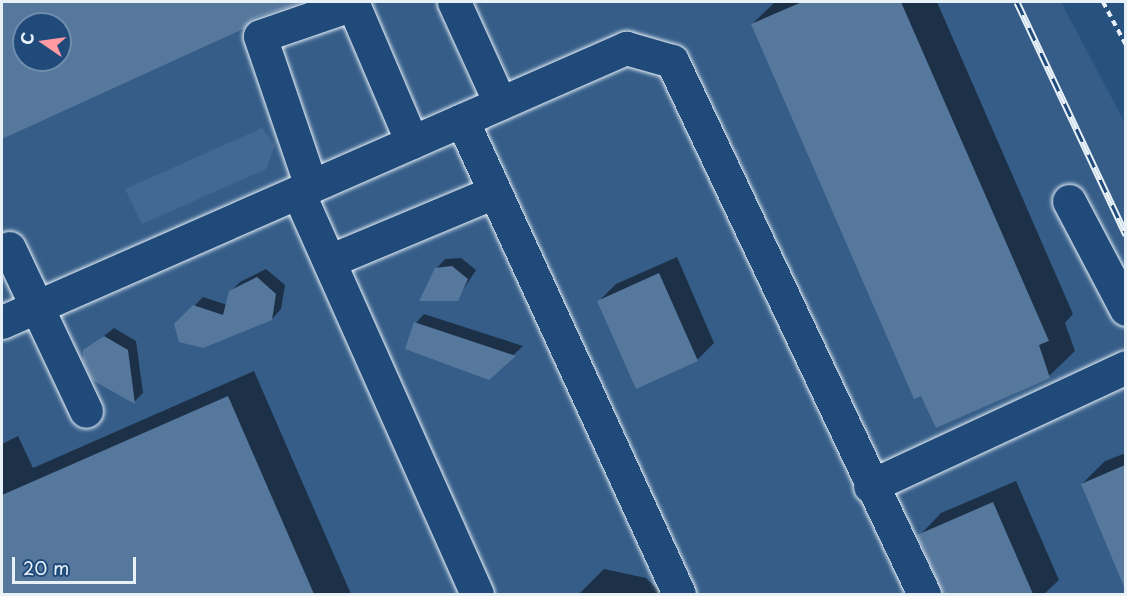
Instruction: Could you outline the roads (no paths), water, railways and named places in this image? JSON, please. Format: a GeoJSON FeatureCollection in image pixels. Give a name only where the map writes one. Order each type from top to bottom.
{"type":"FeatureCollection","features":[{"type":"Feature","properties":{"kind":"lane"},"geometry":{"type":"LineString","coordinates":[[454,2],[500,103]]}},
{"type":"Feature","properties":{"kind":"lane"},"geometry":{"type":"LineString","coordinates":[[412,142],[352,4],[260,36],[304,189],[329,261],[477,594]]}},
{"type":"Feature","properties":{"kind":"lane"},"geometry":{"type":"LineString","coordinates":[[2,322],[626,48],[672,61],[707,129],[870,486],[924,594]]}},
{"type":"Feature","properties":{"kind":"lane"},"geometry":{"type":"LineString","coordinates":[[462,120],[679,594]]}},
{"type":"Feature","properties":{"kind":"lane"},"geometry":{"type":"LineString","coordinates":[[329,261],[494,192]]}},
{"type":"Feature","properties":{"kind":"lane"},"geometry":{"type":"LineString","coordinates":[[1069,201],[1125,309]]}},
{"type":"Feature","properties":{"kind":"lane"},"geometry":{"type":"LineString","coordinates":[[9,248],[39,305],[86,411]]}},
{"type":"Feature","properties":{"kind":"lane"},"geometry":{"type":"LineString","coordinates":[[870,486],[1125,367]]}},
{"type":"Feature","properties":{"kind":"railway"},"geometry":{"type":"LineString","coordinates":[[1017,2],[1126,235]]}}]}
